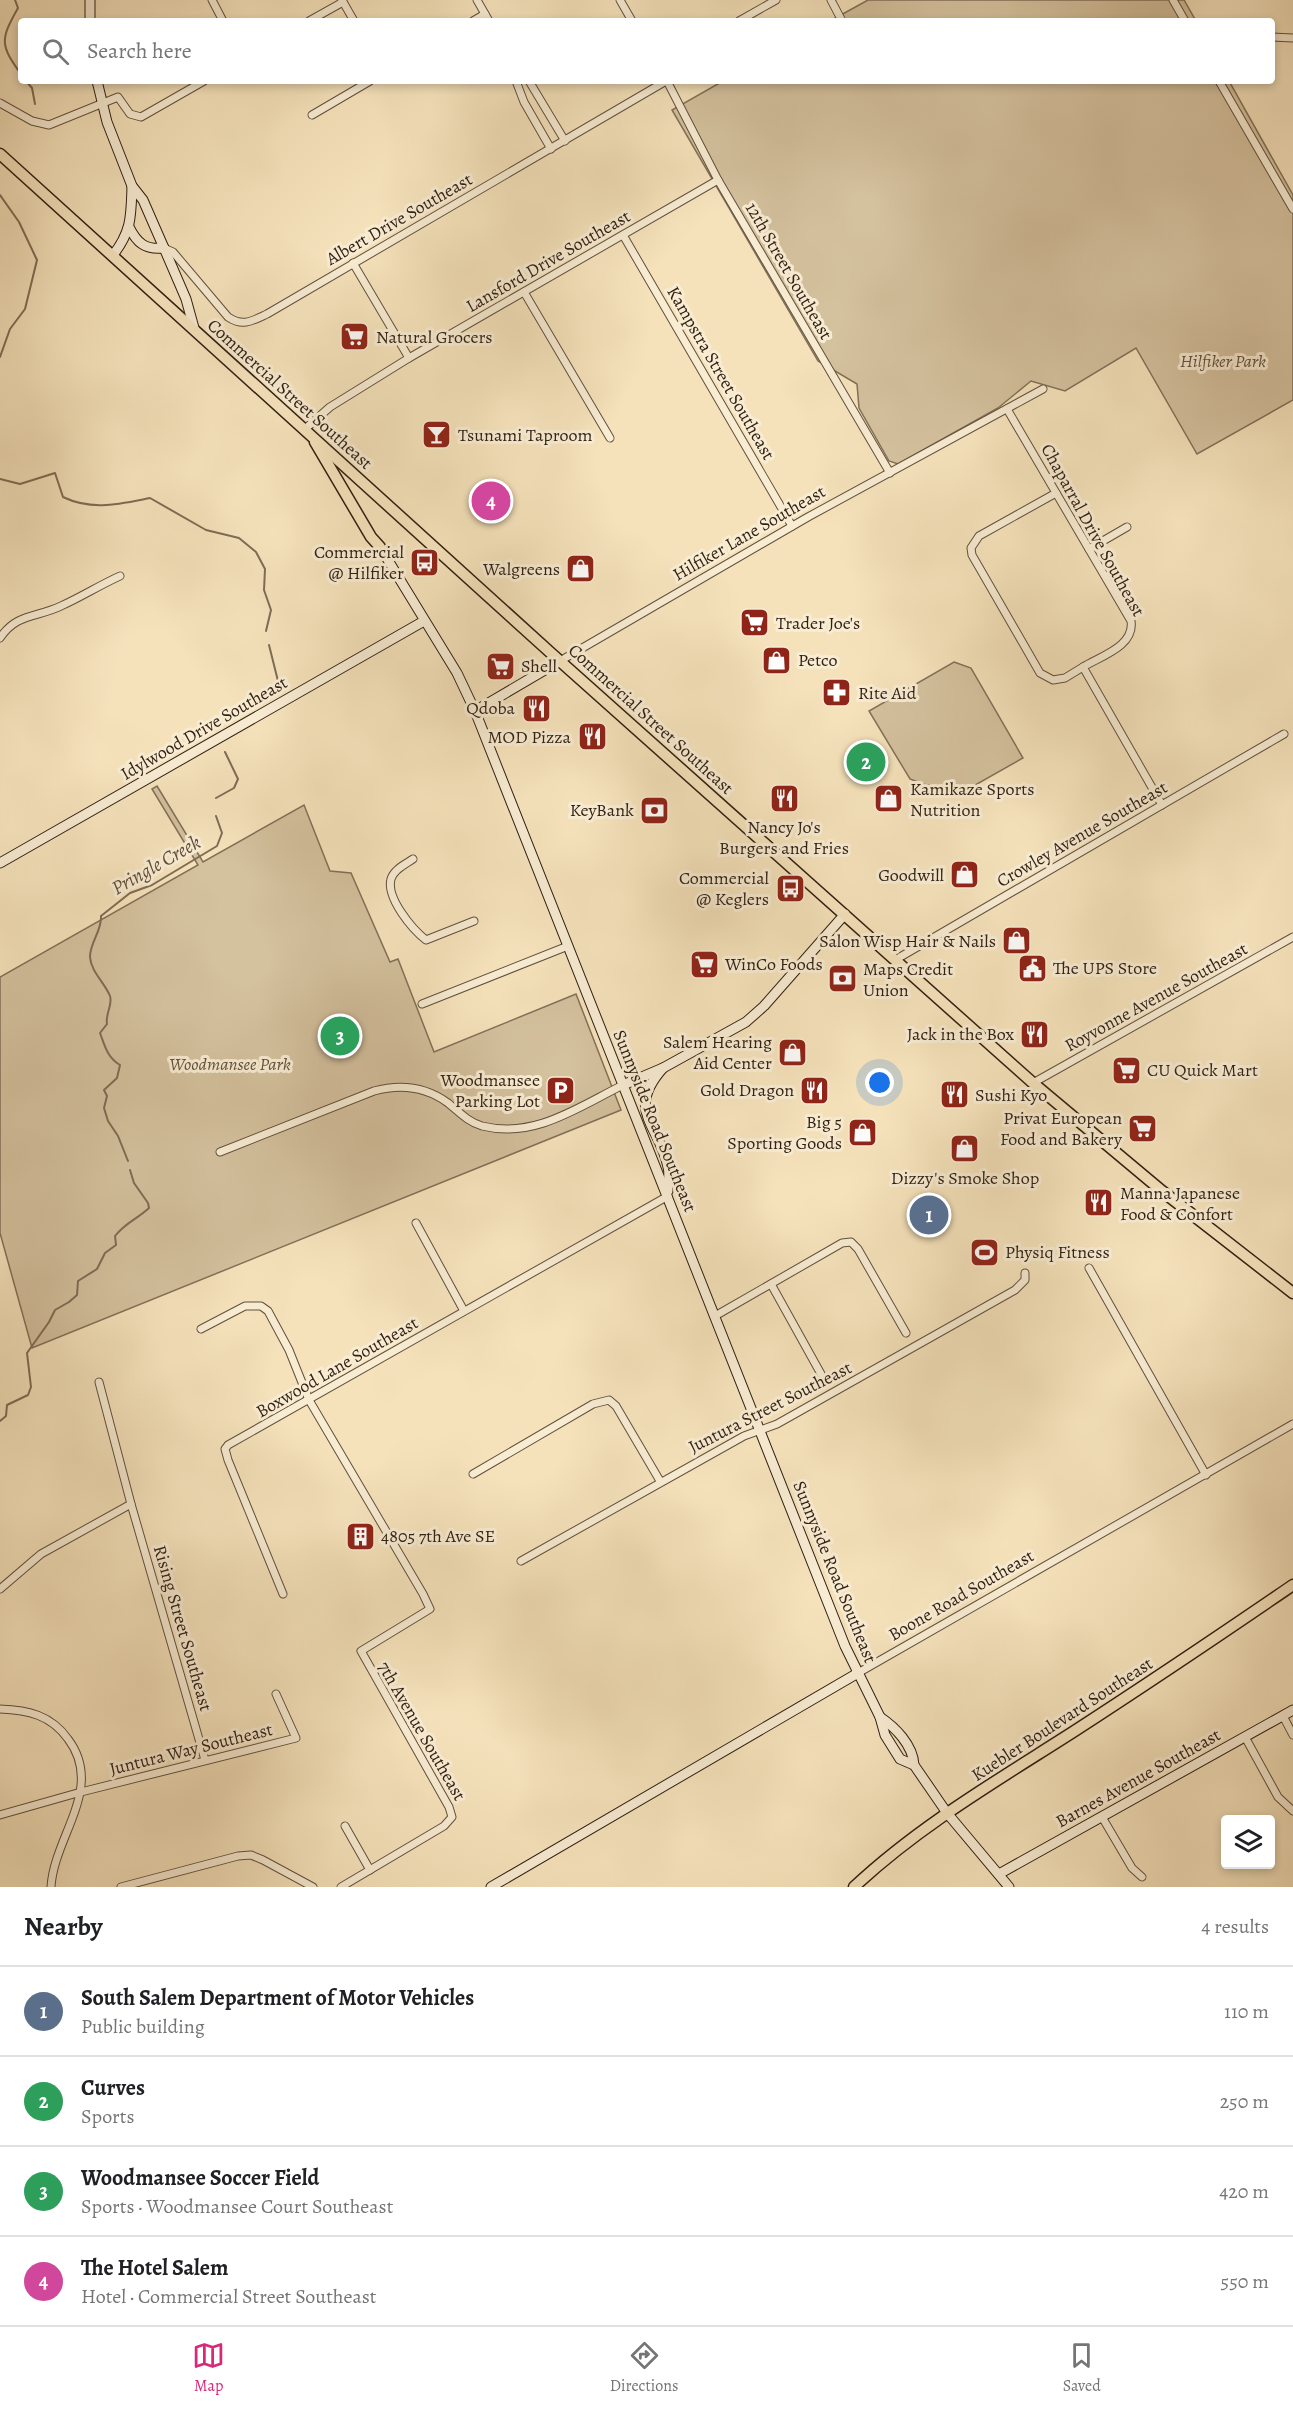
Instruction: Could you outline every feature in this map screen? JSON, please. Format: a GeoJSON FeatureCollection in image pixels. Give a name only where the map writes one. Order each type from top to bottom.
{"type":"FeatureCollection","features":[{"type":"Feature","properties":{"kind":"main road"},"geometry":{"type":"LineString","coordinates":[[90,0],[90,18]]}},
{"type":"Feature","properties":{"kind":"main road"},"geometry":{"type":"LineString","coordinates":[[98,84],[102,103],[132,186],[143,201],[164,248],[186,299],[194,328]]}},
{"type":"Feature","properties":{"kind":"main road","name":"Commercial Street Southeast"},"geometry":{"type":"LineString","coordinates":[[0,154],[560,661],[1033,1083],[1162,1191],[1293,1293]]}},
{"type":"Feature","properties":{"kind":"main road"},"geometry":{"type":"LineString","coordinates":[[113,255],[123,242],[129,227],[132,214],[132,186]]}},
{"type":"Feature","properties":{"kind":"main road"},"geometry":{"type":"LineString","coordinates":[[129,227],[135,239],[142,245],[153,249],[164,248]]}},
{"type":"Feature","properties":{"kind":"main road"},"geometry":{"type":"LineString","coordinates":[[307,432],[371,537],[380,547]]}},
{"type":"Feature","properties":{"kind":"main road","name":"Sunnyside Road Southeast"},"geometry":{"type":"LineString","coordinates":[[380,547],[457,673],[475,711],[760,1430],[858,1673],[880,1717],[885,1735],[900,1759],[914,1765],[947,1813],[1010,1887]]}},
{"type":"Feature","properties":{"kind":"main road","name":"Idylwood Drive Southeast"},"geometry":{"type":"LineString","coordinates":[[0,863],[424,621]]}},
{"type":"Feature","properties":{"kind":"main road","name":"Hilfiker Lane Southeast"},"geometry":{"type":"LineString","coordinates":[[475,711],[560,661]]}},
{"type":"Feature","properties":{"kind":"main road"},"geometry":{"type":"LineString","coordinates":[[623,1085],[663,1068],[753,1016],[844,914]]}},
{"type":"Feature","properties":{"kind":"main road"},"geometry":{"type":"LineString","coordinates":[[663,1068],[649,1085],[645,1102],[651,1125],[668,1167],[668,1196]]}},
{"type":"Feature","properties":{"kind":"main road","name":"Kuebler Boulevard Southeast"},"geometry":{"type":"LineString","coordinates":[[855,1887],[947,1813],[1124,1699],[1293,1585]]}},
{"type":"Feature","properties":{"kind":"main road","name":"Boone Road Southeast"},"geometry":{"type":"LineString","coordinates":[[491,1887],[858,1673]]}},
{"type":"Feature","properties":{"kind":"main road","name":"Barnes Avenue Southeast"},"geometry":{"type":"LineString","coordinates":[[999,1874],[1293,1710]]}},
{"type":"Feature","properties":{"kind":"street"},"geometry":{"type":"LineString","coordinates":[[212,0],[221,18]]}},
{"type":"Feature","properties":{"kind":"street"},"geometry":{"type":"LineString","coordinates":[[477,0],[487,18]]}},
{"type":"Feature","properties":{"kind":"street"},"geometry":{"type":"LineString","coordinates":[[620,0],[630,18]]}},
{"type":"Feature","properties":{"kind":"street"},"geometry":{"type":"LineString","coordinates":[[744,18],[776,0]]}},
{"type":"Feature","properties":{"kind":"street"},"geometry":{"type":"LineString","coordinates":[[831,0],[840,18]]}},
{"type":"Feature","properties":{"kind":"street"},"geometry":{"type":"LineString","coordinates":[[1173,0],[1183,18]]}},
{"type":"Feature","properties":{"kind":"street"},"geometry":{"type":"LineString","coordinates":[[314,18],[343,1],[352,18]]}},
{"type":"Feature","properties":{"kind":"street"},"geometry":{"type":"LineString","coordinates":[[1275,37],[1293,38]]}},
{"type":"Feature","properties":{"kind":"street"},"geometry":{"type":"LineString","coordinates":[[0,103],[32,121],[49,125],[118,98],[130,114],[141,117],[199,84]]}},
{"type":"Feature","properties":{"kind":"street"},"geometry":{"type":"LineString","coordinates":[[312,115],[365,84]]}},
{"type":"Feature","properties":{"kind":"street"},"geometry":{"type":"LineString","coordinates":[[517,84],[524,102],[551,149]]}},
{"type":"Feature","properties":{"kind":"street"},"geometry":{"type":"LineString","coordinates":[[531,84],[565,141]]}},
{"type":"Feature","properties":{"kind":"street","name":"Albert Drive Southeast"},"geometry":{"type":"LineString","coordinates":[[164,248],[173,252],[228,317],[242,324],[267,314],[661,84]]}},
{"type":"Feature","properties":{"kind":"street","name":"12th Street Southeast"},"geometry":{"type":"LineString","coordinates":[[668,84],[718,180],[890,473]]}},
{"type":"Feature","properties":{"kind":"street"},"geometry":{"type":"LineString","coordinates":[[1221,84],[1293,209]]}},
{"type":"Feature","properties":{"kind":"street","name":"Lansford Drive Southeast"},"geometry":{"type":"LineString","coordinates":[[307,432],[330,407],[410,358],[718,180]]}},
{"type":"Feature","properties":{"kind":"street","name":"Kampstra Street Southeast"},"geometry":{"type":"LineString","coordinates":[[623,235],[792,526]]}},
{"type":"Feature","properties":{"kind":"street"},"geometry":{"type":"LineString","coordinates":[[353,263],[410,358]]}},
{"type":"Feature","properties":{"kind":"street"},"geometry":{"type":"LineString","coordinates":[[524,292],[610,438]]}},
{"type":"Feature","properties":{"kind":"street","name":"Hilfiker Lane Southeast"},"geometry":{"type":"LineString","coordinates":[[560,661],[792,526],[1043,389]]}},
{"type":"Feature","properties":{"kind":"street","name":"Chaparral Drive Southeast"},"geometry":{"type":"LineString","coordinates":[[1007,409],[1131,621],[1132,629],[1125,642],[1083,667]]}},
{"type":"Feature","properties":{"kind":"street"},"geometry":{"type":"LineString","coordinates":[[1056,493],[979,536],[971,548],[972,555],[1040,673],[1053,680],[1065,678],[1083,667],[1162,805]]}},
{"type":"Feature","properties":{"kind":"street"},"geometry":{"type":"LineString","coordinates":[[1089,549],[1127,527]]}},
{"type":"Feature","properties":{"kind":"street"},"geometry":{"type":"LineString","coordinates":[[0,638],[5,630],[18,620],[59,607],[120,576]]}},
{"type":"Feature","properties":{"kind":"street","name":"Crowley Avenue Southeast"},"geometry":{"type":"LineString","coordinates":[[895,960],[1284,734]]}},
{"type":"Feature","properties":{"kind":"street"},"geometry":{"type":"LineString","coordinates":[[413,859],[395,872],[391,880],[393,893],[401,912],[420,935],[426,940],[474,921]]}},
{"type":"Feature","properties":{"kind":"street","name":"Royvonne Avenue Southeast"},"geometry":{"type":"LineString","coordinates":[[1033,1083],[1293,937]]}},
{"type":"Feature","properties":{"kind":"street"},"geometry":{"type":"LineString","coordinates":[[422,1004],[568,946]]}},
{"type":"Feature","properties":{"kind":"street"},"geometry":{"type":"LineString","coordinates":[[220,1152],[382,1089],[400,1086],[416,1088],[441,1099],[475,1124],[509,1128],[536,1126],[559,1119],[623,1085]]}},
{"type":"Feature","properties":{"kind":"street","name":"Boxwood Lane Southeast"},"geometry":{"type":"LineString","coordinates":[[283,1594],[228,1460],[225,1449],[228,1445],[668,1196]]}},
{"type":"Feature","properties":{"kind":"street"},"geometry":{"type":"LineString","coordinates":[[416,1223],[464,1311]]}},
{"type":"Feature","properties":{"kind":"street"},"geometry":{"type":"LineString","coordinates":[[715,1316],[842,1243],[851,1242],[858,1249],[906,1333]]}},
{"type":"Feature","properties":{"kind":"street"},"geometry":{"type":"LineString","coordinates":[[1089,1268],[1206,1475]]}},
{"type":"Feature","properties":{"kind":"street","name":"Juntura Street Southeast"},"geometry":{"type":"LineString","coordinates":[[521,1561],[660,1481],[744,1436],[777,1424],[1015,1290],[1025,1280],[1025,1273]]}},
{"type":"Feature","properties":{"kind":"street"},"geometry":{"type":"LineString","coordinates":[[771,1284],[821,1374]]}},
{"type":"Feature","properties":{"kind":"street","name":"7th Avenue Southeast"},"geometry":{"type":"LineString","coordinates":[[201,1329],[245,1306],[261,1306],[268,1311],[289,1350],[309,1400],[430,1609],[361,1651],[450,1808],[452,1817],[444,1826],[370,1870]]}},
{"type":"Feature","properties":{"kind":"street","name":"Rising Street Southeast"},"geometry":{"type":"LineString","coordinates":[[99,1383],[131,1504],[206,1760]]}},
{"type":"Feature","properties":{"kind":"street"},"geometry":{"type":"LineString","coordinates":[[473,1474],[593,1404],[609,1400],[616,1406],[660,1481]]}},
{"type":"Feature","properties":{"kind":"street","name":"Boone Road Southeast"},"geometry":{"type":"LineString","coordinates":[[858,1673],[1293,1424]]}},
{"type":"Feature","properties":{"kind":"street"},"geometry":{"type":"LineString","coordinates":[[0,1589],[41,1554],[131,1504]]}},
{"type":"Feature","properties":{"kind":"street","name":"Juntura Way Southeast"},"geometry":{"type":"LineString","coordinates":[[0,1815],[81,1792],[296,1738],[276,1694]]}},
{"type":"Feature","properties":{"kind":"street"},"geometry":{"type":"LineString","coordinates":[[0,1709],[15,1709],[43,1715],[64,1732],[78,1755],[83,1778],[81,1792],[77,1810],[57,1856],[51,1887]]}},
{"type":"Feature","properties":{"kind":"street"},"geometry":{"type":"LineString","coordinates":[[1283,1716],[1293,1735]]}},
{"type":"Feature","properties":{"kind":"street"},"geometry":{"type":"LineString","coordinates":[[1245,1737],[1278,1797],[1293,1811]]}},
{"type":"Feature","properties":{"kind":"street"},"geometry":{"type":"LineString","coordinates":[[1102,1817],[1132,1868],[1142,1877]]}},
{"type":"Feature","properties":{"kind":"street"},"geometry":{"type":"LineString","coordinates":[[341,1887],[370,1870],[345,1826]]}},
{"type":"Feature","properties":{"kind":"street"},"geometry":{"type":"LineString","coordinates":[[122,1887],[238,1856],[251,1856],[313,1887]]}},
{"type":"Feature","properties":{"kind":"green space"},"geometry":{"type":"Polygon","coordinates":[[[868,0],[1184,0],[1194,18],[835,18],[868,0]]]}},
{"type":"Feature","properties":{"kind":"green space","name":"Hilfiker Park"},"geometry":{"type":"Polygon","coordinates":[[[718,84],[1231,84],[1293,195],[1293,400],[1197,454],[1136,348],[1065,391],[1031,381],[998,408],[898,464],[889,461],[859,408],[857,384],[818,361],[672,110],[718,84]]]}},
{"type":"Feature","properties":{"kind":"green space"},"geometry":{"type":"Polygon","coordinates":[[[954,662],[971,668],[1023,758],[970,788],[926,785],[910,779],[869,711],[954,662]]]}},
{"type":"Feature","properties":{"kind":"green space","name":"Woodmansee Park"},"geometry":{"type":"Polygon","coordinates":[[[157,786],[203,862],[304,805],[330,871],[351,873],[390,962],[398,959],[434,1052],[576,994],[621,1110],[32,1348],[0,1233],[0,977],[198,865],[152,789],[157,786]]]}},
{"type":"Feature","properties":{"kind":"waterway","name":"Pringle Creek"},"geometry":{"type":"LineString","coordinates":[[15,0],[18,8],[8,28],[5,42],[9,56],[18,70]]}},
{"type":"Feature","properties":{"kind":"waterway","name":"Pringle Creek"},"geometry":{"type":"LineString","coordinates":[[29,84],[32,88],[35,104]]}},
{"type":"Feature","properties":{"kind":"waterway","name":"Pringle Creek"},"geometry":{"type":"LineString","coordinates":[[0,195],[19,222],[37,260],[25,309],[10,329],[0,357]]}},
{"type":"Feature","properties":{"kind":"waterway","name":"Pringle Creek"},"geometry":{"type":"LineString","coordinates":[[0,479],[20,484],[55,473],[63,497],[74,501],[106,505],[150,498],[206,530],[239,538],[256,552],[265,569],[264,590],[271,610],[266,631]]}},
{"type":"Feature","properties":{"kind":"waterway","name":"Pringle Creek"},"geometry":{"type":"LineString","coordinates":[[269,645],[279,685]]}},
{"type":"Feature","properties":{"kind":"waterway","name":"Pringle Creek"},"geometry":{"type":"LineString","coordinates":[[216,798],[234,788],[238,779],[225,752]]}},
{"type":"Feature","properties":{"kind":"waterway","name":"Pringle Creek"},"geometry":{"type":"LineString","coordinates":[[128,1161],[104,1108],[107,1096],[104,1090],[117,1078],[120,1065],[109,1055],[100,1033],[107,1024],[111,999],[93,968],[90,957],[92,946],[100,927],[101,916],[130,893],[152,885],[217,846],[222,833],[216,816]]}},
{"type":"Feature","properties":{"kind":"waterway","name":"Pringle Creek"},"geometry":{"type":"LineString","coordinates":[[0,1421],[6,1416],[7,1405],[28,1395],[31,1387],[27,1353],[55,1310],[77,1295],[78,1281],[97,1269],[105,1253],[116,1245],[115,1236],[119,1231],[149,1208],[134,1183],[130,1170]]}},
{"type":"Feature","properties":{"kind":"place","name":"Natural Grocers"},"geometry":{"type":"Point","coordinates":[355,337]}},
{"type":"Feature","properties":{"kind":"place","name":"Tsunami Taproom"},"geometry":{"type":"Point","coordinates":[437,435]}},
{"type":"Feature","properties":{"kind":"place","name":"The Hotel Salem"},"geometry":{"type":"Point","coordinates":[491,501]}},
{"type":"Feature","properties":{"kind":"place","name":"Commercial @ Hilfiker"},"geometry":{"type":"Point","coordinates":[425,562]}},
{"type":"Feature","properties":{"kind":"place","name":"Walgreens"},"geometry":{"type":"Point","coordinates":[581,569]}},
{"type":"Feature","properties":{"kind":"place","name":"Trader Joe's"},"geometry":{"type":"Point","coordinates":[755,623]}},
{"type":"Feature","properties":{"kind":"place","name":"Petco"},"geometry":{"type":"Point","coordinates":[777,660]}},
{"type":"Feature","properties":{"kind":"place","name":"Shell"},"geometry":{"type":"Point","coordinates":[500,666]}},
{"type":"Feature","properties":{"kind":"place","name":"Rite Aid"},"geometry":{"type":"Point","coordinates":[837,693]}},
{"type":"Feature","properties":{"kind":"place","name":"Qdoba"},"geometry":{"type":"Point","coordinates":[536,708]}},
{"type":"Feature","properties":{"kind":"place","name":"MOD Pizza"},"geometry":{"type":"Point","coordinates":[592,737]}},
{"type":"Feature","properties":{"kind":"place","name":"Curves"},"geometry":{"type":"Point","coordinates":[866,762]}},
{"type":"Feature","properties":{"kind":"place","name":"Nancy Jo's Burgers and Fries"},"geometry":{"type":"Point","coordinates":[784,798]}},
{"type":"Feature","properties":{"kind":"place","name":"Kamikaze Sports Nutrition"},"geometry":{"type":"Point","coordinates":[889,799]}},
{"type":"Feature","properties":{"kind":"place","name":"KeyBank"},"geometry":{"type":"Point","coordinates":[655,810]}},
{"type":"Feature","properties":{"kind":"place","name":"Goodwill"},"geometry":{"type":"Point","coordinates":[965,875]}},
{"type":"Feature","properties":{"kind":"place","name":"Commercial @ Keglers"},"geometry":{"type":"Point","coordinates":[790,888]}},
{"type":"Feature","properties":{"kind":"place","name":"Salon Wisp Hair & Nails"},"geometry":{"type":"Point","coordinates":[1017,941]}},
{"type":"Feature","properties":{"kind":"place","name":"WinCo Foods"},"geometry":{"type":"Point","coordinates":[704,964]}},
{"type":"Feature","properties":{"kind":"place","name":"The UPS Store"},"geometry":{"type":"Point","coordinates":[1032,968]}},
{"type":"Feature","properties":{"kind":"place","name":"Maps Credit Union"},"geometry":{"type":"Point","coordinates":[842,979]}},
{"type":"Feature","properties":{"kind":"place","name":"Jack in the Box"},"geometry":{"type":"Point","coordinates":[1035,1034]}},
{"type":"Feature","properties":{"kind":"place","name":"Woodmansee Soccer Field"},"geometry":{"type":"Point","coordinates":[340,1036]}},
{"type":"Feature","properties":{"kind":"place","name":"Salem Hearing Aid Center"},"geometry":{"type":"Point","coordinates":[793,1052]}},
{"type":"Feature","properties":{"kind":"place","name":"CU Quick Mart"},"geometry":{"type":"Point","coordinates":[1126,1070]}},
{"type":"Feature","properties":{"kind":"place","name":"Woodmansee Parking Lot"},"geometry":{"type":"Point","coordinates":[561,1090]}},
{"type":"Feature","properties":{"kind":"place","name":"Gold Dragon"},"geometry":{"type":"Point","coordinates":[815,1090]}},
{"type":"Feature","properties":{"kind":"place","name":"Sushi Kyo"},"geometry":{"type":"Point","coordinates":[954,1095]}},
{"type":"Feature","properties":{"kind":"place","name":"Privat European Food and Bakery"},"geometry":{"type":"Point","coordinates":[1143,1128]}},
{"type":"Feature","properties":{"kind":"place","name":"Big 5 Sporting Goods"},"geometry":{"type":"Point","coordinates":[863,1132]}},
{"type":"Feature","properties":{"kind":"place","name":"Dizzy's Smoke Shop"},"geometry":{"type":"Point","coordinates":[965,1149]}},
{"type":"Feature","properties":{"kind":"place","name":"Manna Japanese Food & Confort"},"geometry":{"type":"Point","coordinates":[1099,1203]}},
{"type":"Feature","properties":{"kind":"place","name":"South Salem Department of Motor Vehicles"},"geometry":{"type":"Point","coordinates":[929,1215]}},
{"type":"Feature","properties":{"kind":"place","name":"Physiq Fitness"},"geometry":{"type":"Point","coordinates":[984,1252]}},
{"type":"Feature","properties":{"kind":"place","name":"4805 7th Ave SE"},"geometry":{"type":"Point","coordinates":[360,1536]}}]}
